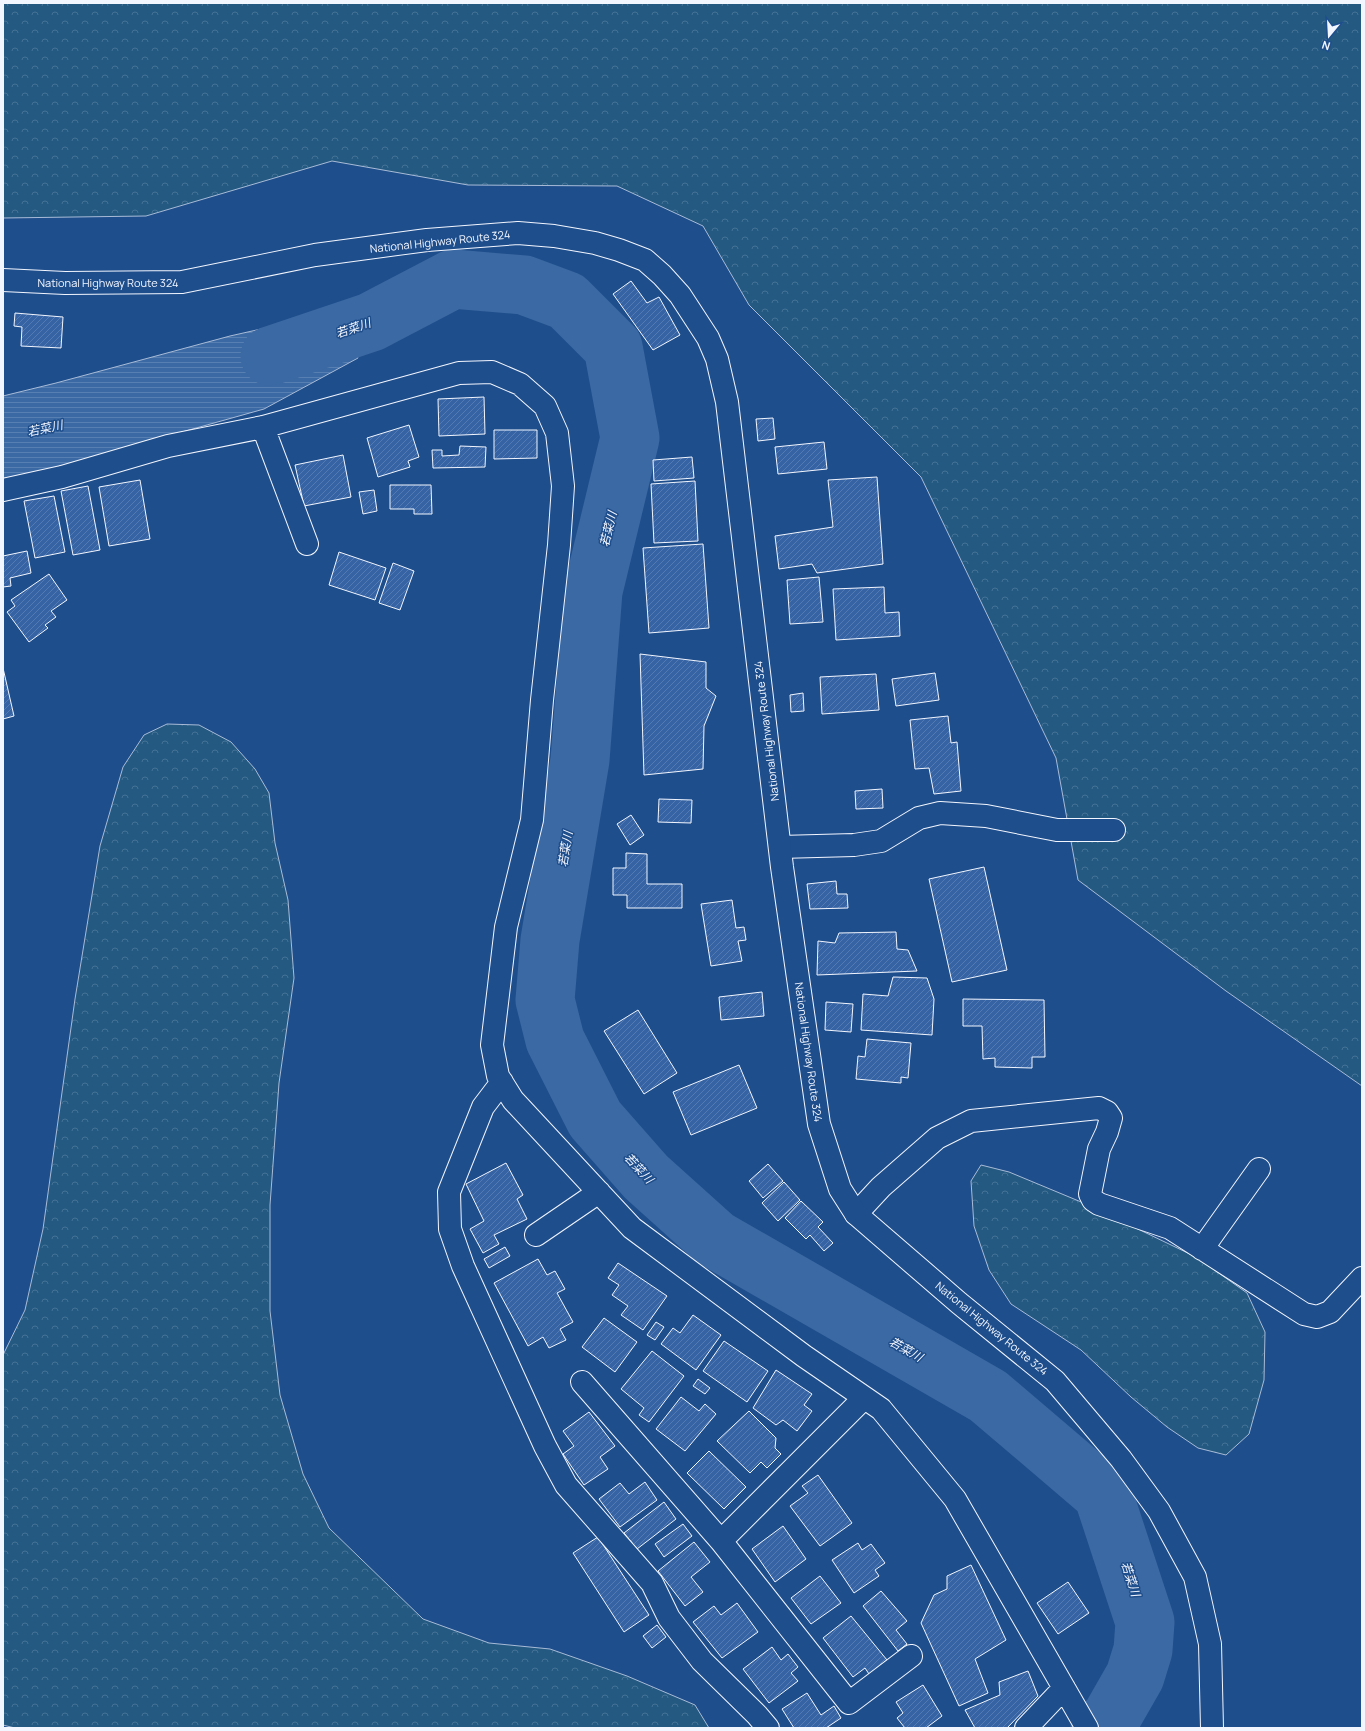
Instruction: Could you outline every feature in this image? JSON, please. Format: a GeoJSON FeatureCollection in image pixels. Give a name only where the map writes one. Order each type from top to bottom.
{"type":"FeatureCollection","features":[{"type":"Feature","properties":{"kind":"main road","name":"National Highway Route 324"},"geometry":{"type":"LineString","coordinates":[[3,280],[65,284],[182,282],[315,255],[427,240],[518,233],[554,236],[595,243],[619,250],[645,260],[662,275],[680,295],[708,338],[717,359],[727,402],[780,847],[819,1124],[840,1189],[856,1214],[959,1302],[1056,1381],[1121,1459],[1159,1511],[1195,1577],[1210,1644],[1212,1728]]}},
{"type":"Feature","properties":{"kind":"main road"},"geometry":{"type":"LineString","coordinates":[[3,490],[62,478],[168,446],[263,427],[459,373],[492,372],[520,384],[545,406],[557,433],[563,486],[559,545],[542,700],[532,820],[506,927],[494,1024],[492,1045],[498,1076],[513,1100],[632,1228],[804,1356],[881,1409],[955,1499],[1086,1728]]}},
{"type":"Feature","properties":{"kind":"main road"},"geometry":{"type":"LineString","coordinates":[[263,427],[306,544]]}},
{"type":"Feature","properties":{"kind":"main road"},"geometry":{"type":"LineString","coordinates":[[780,847],[854,845],[881,841],[919,818],[940,813],[986,816],[1057,830],[1114,830]]}},
{"type":"Feature","properties":{"kind":"main road"},"geometry":{"type":"LineString","coordinates":[[502,1082],[483,1106],[449,1192],[450,1228],[463,1266],[545,1446],[566,1485],[652,1583],[669,1618],[702,1661],[758,1715],[768,1728]]}},
{"type":"Feature","properties":{"kind":"main road"},"geometry":{"type":"LineString","coordinates":[[856,1214],[881,1187],[937,1138],[971,1121],[1099,1108],[1107,1112],[1111,1118],[1107,1132],[1099,1149],[1090,1194],[1093,1200],[1099,1204],[1170,1228],[1304,1314],[1317,1317],[1330,1312],[1362,1278]]}},
{"type":"Feature","properties":{"kind":"main road"},"geometry":{"type":"LineString","coordinates":[[1202,1249],[1259,1169]]}},
{"type":"Feature","properties":{"kind":"main road"},"geometry":{"type":"LineString","coordinates":[[536,1235],[599,1192]]}},
{"type":"Feature","properties":{"kind":"main road"},"geometry":{"type":"LineString","coordinates":[[582,1382],[721,1541],[849,1703],[911,1656]]}},
{"type":"Feature","properties":{"kind":"main road"},"geometry":{"type":"LineString","coordinates":[[721,1541],[864,1398]]}},
{"type":"Feature","properties":{"kind":"main road"},"geometry":{"type":"LineString","coordinates":[[1026,1728],[1066,1692]]}},
{"type":"Feature","properties":{"kind":"green space"},"geometry":{"type":"Polygon","coordinates":[[[3,3],[1362,3],[1362,1086],[1226,991],[1078,880],[1056,758],[921,477],[749,305],[703,226],[617,186],[468,185],[332,161],[146,216],[3,218],[3,3]]]}},
{"type":"Feature","properties":{"kind":"green space"},"geometry":{"type":"Polygon","coordinates":[[[167,724],[199,725],[231,742],[255,769],[269,793],[275,843],[288,900],[294,978],[279,1083],[270,1205],[270,1311],[280,1395],[303,1474],[329,1528],[423,1619],[489,1643],[550,1649],[627,1676],[695,1705],[709,1728],[15,1728],[3,1725],[3,1355],[25,1310],[43,1229],[75,999],[100,846],[123,767],[144,735],[167,724]]]}},
{"type":"Feature","properties":{"kind":"green space"},"geometry":{"type":"Polygon","coordinates":[[[981,1165],[1009,1172],[1086,1204],[1196,1257],[1247,1293],[1265,1332],[1264,1380],[1249,1434],[1226,1455],[1198,1448],[1167,1427],[1131,1397],[1081,1350],[1011,1304],[989,1270],[974,1226],[971,1181],[981,1165]]]}},
{"type":"Feature","properties":{"kind":"water"},"geometry":{"type":"Polygon","coordinates":[[[341,311],[358,358],[264,409],[25,476],[3,479],[3,396],[230,336],[341,311]]]}},
{"type":"Feature","properties":{"kind":"building"},"geometry":{"type":"Polygon","coordinates":[[[631,281],[647,303],[659,297],[680,335],[653,350],[613,294],[631,281]]]}},
{"type":"Feature","properties":{"kind":"building"},"geometry":{"type":"Polygon","coordinates":[[[15,313],[63,317],[61,348],[21,346],[22,327],[14,326],[15,313]]]}},
{"type":"Feature","properties":{"kind":"building"},"geometry":{"type":"Polygon","coordinates":[[[484,397],[485,434],[439,436],[438,399],[484,397]]]}},
{"type":"Feature","properties":{"kind":"building"},"geometry":{"type":"Polygon","coordinates":[[[773,418],[775,439],[758,441],[756,419],[773,418]]]}},
{"type":"Feature","properties":{"kind":"building"},"geometry":{"type":"Polygon","coordinates":[[[409,425],[419,457],[408,461],[410,467],[378,477],[367,438],[409,425]]]}},
{"type":"Feature","properties":{"kind":"building"},"geometry":{"type":"Polygon","coordinates":[[[494,430],[537,430],[537,458],[494,459],[494,430]]]}},
{"type":"Feature","properties":{"kind":"building"},"geometry":{"type":"Polygon","coordinates":[[[824,442],[827,469],[778,474],[775,447],[824,442]]]}},
{"type":"Feature","properties":{"kind":"building"},"geometry":{"type":"Polygon","coordinates":[[[460,446],[486,447],[485,467],[433,468],[432,450],[442,450],[442,456],[459,455],[460,446]]]}},
{"type":"Feature","properties":{"kind":"building"},"geometry":{"type":"Polygon","coordinates":[[[343,455],[351,497],[304,506],[295,465],[343,455]]]}},
{"type":"Feature","properties":{"kind":"building"},"geometry":{"type":"Polygon","coordinates":[[[692,457],[694,478],[654,481],[653,460],[692,457]]]}},
{"type":"Feature","properties":{"kind":"building"},"geometry":{"type":"Polygon","coordinates":[[[877,477],[883,564],[817,573],[812,564],[779,569],[775,536],[833,527],[828,480],[877,477]]]}},
{"type":"Feature","properties":{"kind":"building"},"geometry":{"type":"Polygon","coordinates":[[[140,480],[150,539],[109,546],[99,487],[140,480]]]}},
{"type":"Feature","properties":{"kind":"building"},"geometry":{"type":"Polygon","coordinates":[[[695,481],[698,541],[654,543],[651,484],[695,481]]]}},
{"type":"Feature","properties":{"kind":"building"},"geometry":{"type":"Polygon","coordinates":[[[390,485],[431,485],[432,514],[414,514],[414,509],[390,509],[390,485]]]}},
{"type":"Feature","properties":{"kind":"building"},"geometry":{"type":"Polygon","coordinates":[[[88,486],[100,550],[73,555],[61,491],[88,486]]]}},
{"type":"Feature","properties":{"kind":"building"},"geometry":{"type":"Polygon","coordinates":[[[374,490],[377,511],[363,514],[359,492],[374,490]]]}},
{"type":"Feature","properties":{"kind":"building"},"geometry":{"type":"Polygon","coordinates":[[[54,496],[65,552],[35,558],[24,501],[54,496]]]}},
{"type":"Feature","properties":{"kind":"building"},"geometry":{"type":"Polygon","coordinates":[[[703,544],[709,628],[649,633],[643,548],[703,544]]]}},
{"type":"Feature","properties":{"kind":"building"},"geometry":{"type":"Polygon","coordinates":[[[27,551],[31,573],[10,578],[11,586],[3,587],[3,556],[27,551]]]}},
{"type":"Feature","properties":{"kind":"building"},"geometry":{"type":"Polygon","coordinates":[[[339,552],[386,568],[375,600],[329,585],[339,552]]]}},
{"type":"Feature","properties":{"kind":"building"},"geometry":{"type":"Polygon","coordinates":[[[393,563],[414,571],[400,610],[379,603],[393,563]]]}},
{"type":"Feature","properties":{"kind":"building"},"geometry":{"type":"Polygon","coordinates":[[[49,574],[67,600],[51,611],[56,617],[45,625],[48,628],[29,642],[7,612],[15,606],[11,600],[49,574]]]}},
{"type":"Feature","properties":{"kind":"building"},"geometry":{"type":"Polygon","coordinates":[[[819,577],[823,622],[790,624],[787,580],[819,577]]]}},
{"type":"Feature","properties":{"kind":"building"},"geometry":{"type":"Polygon","coordinates":[[[884,587],[885,613],[899,612],[900,636],[836,640],[833,589],[884,587]]]}},
{"type":"Feature","properties":{"kind":"building"},"geometry":{"type":"Polygon","coordinates":[[[640,654],[706,662],[706,688],[716,696],[704,726],[703,769],[644,775],[640,654]]]}},
{"type":"Feature","properties":{"kind":"building"},"geometry":{"type":"Polygon","coordinates":[[[3,668],[14,716],[3,719],[3,668]]]}},
{"type":"Feature","properties":{"kind":"building"},"geometry":{"type":"Polygon","coordinates":[[[935,673],[939,700],[896,706],[892,679],[935,673]]]}},
{"type":"Feature","properties":{"kind":"building"},"geometry":{"type":"Polygon","coordinates":[[[876,674],[879,710],[822,714],[820,677],[876,674]]]}},
{"type":"Feature","properties":{"kind":"building"},"geometry":{"type":"Polygon","coordinates":[[[803,693],[804,711],[791,712],[790,695],[803,693]]]}},
{"type":"Feature","properties":{"kind":"building"},"geometry":{"type":"Polygon","coordinates":[[[948,716],[951,743],[957,742],[961,791],[934,794],[929,768],[915,769],[910,720],[948,716]]]}},
{"type":"Feature","properties":{"kind":"building"},"geometry":{"type":"Polygon","coordinates":[[[882,789],[883,808],[856,809],[855,791],[882,789]]]}},
{"type":"Feature","properties":{"kind":"building"},"geometry":{"type":"Polygon","coordinates":[[[659,799],[692,800],[691,823],[658,822],[659,799]]]}},
{"type":"Feature","properties":{"kind":"building"},"geometry":{"type":"Polygon","coordinates":[[[631,815],[644,835],[630,845],[617,824],[631,815]]]}},
{"type":"Feature","properties":{"kind":"building"},"geometry":{"type":"Polygon","coordinates":[[[626,853],[647,854],[647,884],[682,884],[682,908],[627,908],[627,895],[613,895],[613,868],[626,868],[626,853]]]}},
{"type":"Feature","properties":{"kind":"building"},"geometry":{"type":"Polygon","coordinates":[[[984,867],[1007,970],[952,982],[929,879],[984,867]]]}},
{"type":"Feature","properties":{"kind":"building"},"geometry":{"type":"Polygon","coordinates":[[[836,881],[837,894],[847,894],[848,908],[810,909],[807,884],[836,881]]]}},
{"type":"Feature","properties":{"kind":"building"},"geometry":{"type":"Polygon","coordinates":[[[732,900],[736,928],[744,927],[746,940],[738,941],[742,961],[711,966],[701,904],[732,900]]]}},
{"type":"Feature","properties":{"kind":"building"},"geometry":{"type":"Polygon","coordinates":[[[896,932],[897,949],[908,950],[917,971],[817,975],[818,941],[835,943],[839,933],[896,932]]]}},
{"type":"Feature","properties":{"kind":"building"},"geometry":{"type":"Polygon","coordinates":[[[893,977],[927,978],[934,999],[932,1035],[861,1030],[863,994],[888,996],[893,977]]]}},
{"type":"Feature","properties":{"kind":"building"},"geometry":{"type":"Polygon","coordinates":[[[762,992],[764,1016],[721,1020],[719,997],[762,992]]]}},
{"type":"Feature","properties":{"kind":"building"},"geometry":{"type":"Polygon","coordinates":[[[963,999],[1044,1000],[1045,1057],[1032,1057],[1032,1068],[995,1067],[995,1058],[983,1059],[982,1026],[963,1026],[963,999]]]}},
{"type":"Feature","properties":{"kind":"building"},"geometry":{"type":"Polygon","coordinates":[[[826,1002],[853,1004],[851,1032],[825,1030],[826,1002]]]}},
{"type":"Feature","properties":{"kind":"building"},"geometry":{"type":"Polygon","coordinates":[[[638,1010],[677,1073],[644,1094],[604,1031],[638,1010]]]}},
{"type":"Feature","properties":{"kind":"building"},"geometry":{"type":"Polygon","coordinates":[[[867,1039],[911,1043],[908,1078],[901,1077],[901,1083],[856,1079],[858,1056],[865,1057],[867,1039]]]}},
{"type":"Feature","properties":{"kind":"building"},"geometry":{"type":"Polygon","coordinates":[[[739,1065],[757,1108],[691,1135],[673,1092],[739,1065]]]}},
{"type":"Feature","properties":{"kind":"building"},"geometry":{"type":"Polygon","coordinates":[[[506,1163],[523,1195],[517,1199],[527,1219],[494,1235],[499,1244],[483,1253],[470,1229],[484,1221],[466,1184],[506,1163]]]}},
{"type":"Feature","properties":{"kind":"building"},"geometry":{"type":"Polygon","coordinates":[[[768,1164],[783,1181],[763,1198],[749,1181],[768,1164]]]}},
{"type":"Feature","properties":{"kind":"building"},"geometry":{"type":"Polygon","coordinates":[[[784,1182],[800,1200],[778,1221],[762,1203],[784,1182]]]}},
{"type":"Feature","properties":{"kind":"building"},"geometry":{"type":"Polygon","coordinates":[[[801,1201],[823,1222],[818,1227],[833,1243],[824,1251],[810,1235],[806,1239],[785,1218],[801,1201]]]}},
{"type":"Feature","properties":{"kind":"building"},"geometry":{"type":"Polygon","coordinates":[[[505,1247],[510,1256],[489,1268],[484,1259],[505,1247]]]}},
{"type":"Feature","properties":{"kind":"building"},"geometry":{"type":"Polygon","coordinates":[[[538,1259],[547,1275],[555,1271],[565,1289],[557,1293],[573,1322],[560,1329],[566,1340],[549,1348],[543,1337],[528,1346],[494,1283],[538,1259]]]}},
{"type":"Feature","properties":{"kind":"building"},"geometry":{"type":"Polygon","coordinates":[[[618,1263],[667,1296],[643,1330],[621,1315],[628,1306],[612,1295],[619,1285],[608,1278],[618,1263]]]}},
{"type":"Feature","properties":{"kind":"building"},"geometry":{"type":"Polygon","coordinates":[[[693,1315],[721,1335],[696,1370],[661,1344],[673,1328],[680,1333],[693,1315]]]}},
{"type":"Feature","properties":{"kind":"building"},"geometry":{"type":"Polygon","coordinates":[[[604,1318],[637,1342],[615,1372],[582,1347],[604,1318]]]}},
{"type":"Feature","properties":{"kind":"building"},"geometry":{"type":"Polygon","coordinates":[[[656,1322],[664,1327],[655,1340],[647,1335],[656,1322]]]}},
{"type":"Feature","properties":{"kind":"building"},"geometry":{"type":"Polygon","coordinates":[[[724,1341],[768,1371],[747,1402],[703,1371],[724,1341]]]}},
{"type":"Feature","properties":{"kind":"building"},"geometry":{"type":"Polygon","coordinates":[[[652,1351],[684,1376],[649,1422],[639,1415],[644,1408],[621,1389],[652,1351]]]}},
{"type":"Feature","properties":{"kind":"building"},"geometry":{"type":"Polygon","coordinates":[[[776,1370],[812,1394],[804,1405],[812,1411],[797,1431],[783,1420],[776,1425],[753,1408],[776,1370]]]}},
{"type":"Feature","properties":{"kind":"building"},"geometry":{"type":"Polygon","coordinates":[[[698,1379],[710,1388],[705,1394],[693,1386],[698,1379]]]}},
{"type":"Feature","properties":{"kind":"building"},"geometry":{"type":"Polygon","coordinates":[[[681,1397],[699,1411],[705,1404],[716,1414],[685,1451],[656,1429],[681,1397]]]}},
{"type":"Feature","properties":{"kind":"building"},"geometry":{"type":"Polygon","coordinates":[[[749,1411],[776,1438],[775,1448],[781,1454],[767,1468],[761,1462],[750,1473],[717,1441],[749,1411]]]}},
{"type":"Feature","properties":{"kind":"building"},"geometry":{"type":"Polygon","coordinates":[[[589,1412],[615,1446],[600,1457],[608,1469],[584,1485],[563,1454],[574,1446],[563,1431],[589,1412]]]}},
{"type":"Feature","properties":{"kind":"building"},"geometry":{"type":"Polygon","coordinates":[[[709,1451],[746,1487],[724,1509],[687,1473],[709,1451]]]}},
{"type":"Feature","properties":{"kind":"building"},"geometry":{"type":"Polygon","coordinates":[[[818,1475],[852,1523],[820,1546],[790,1506],[808,1493],[802,1486],[818,1475]]]}},
{"type":"Feature","properties":{"kind":"building"},"geometry":{"type":"Polygon","coordinates":[[[645,1482],[657,1500],[620,1527],[599,1499],[620,1483],[629,1494],[645,1482]]]}},
{"type":"Feature","properties":{"kind":"building"},"geometry":{"type":"Polygon","coordinates":[[[664,1502],[676,1519],[637,1549],[624,1533],[664,1502]]]}},
{"type":"Feature","properties":{"kind":"building"},"geometry":{"type":"Polygon","coordinates":[[[683,1524],[692,1536],[664,1557],[655,1544],[683,1524]]]}},
{"type":"Feature","properties":{"kind":"building"},"geometry":{"type":"Polygon","coordinates":[[[783,1526],[806,1559],[775,1582],[752,1549],[783,1526]]]}},
{"type":"Feature","properties":{"kind":"building"},"geometry":{"type":"Polygon","coordinates":[[[598,1537],[649,1615],[624,1632],[573,1553],[598,1537]]]}},
{"type":"Feature","properties":{"kind":"building"},"geometry":{"type":"Polygon","coordinates":[[[694,1542],[710,1562],[691,1577],[703,1592],[685,1606],[658,1571],[694,1542]]]}},
{"type":"Feature","properties":{"kind":"building"},"geometry":{"type":"Polygon","coordinates":[[[858,1543],[862,1550],[871,1544],[885,1563],[875,1570],[879,1576],[854,1593],[832,1560],[858,1543]]]}},
{"type":"Feature","properties":{"kind":"building"},"geometry":{"type":"Polygon","coordinates":[[[971,1565],[1006,1640],[975,1659],[988,1693],[959,1706],[921,1623],[934,1595],[947,1589],[947,1576],[971,1565]]]}},
{"type":"Feature","properties":{"kind":"building"},"geometry":{"type":"Polygon","coordinates":[[[820,1576],[841,1603],[811,1624],[791,1598],[820,1576]]]}},
{"type":"Feature","properties":{"kind":"building"},"geometry":{"type":"Polygon","coordinates":[[[1068,1582],[1089,1613],[1058,1634],[1037,1603],[1068,1582]]]}},
{"type":"Feature","properties":{"kind":"building"},"geometry":{"type":"Polygon","coordinates":[[[881,1591],[907,1621],[896,1630],[907,1644],[898,1651],[863,1606],[881,1591]]]}},
{"type":"Feature","properties":{"kind":"building"},"geometry":{"type":"Polygon","coordinates":[[[737,1603],[758,1632],[722,1658],[693,1622],[714,1606],[721,1615],[737,1603]]]}},
{"type":"Feature","properties":{"kind":"building"},"geometry":{"type":"Polygon","coordinates":[[[851,1616],[887,1660],[869,1674],[865,1668],[853,1677],[823,1638],[851,1616]]]}},
{"type":"Feature","properties":{"kind":"building"},"geometry":{"type":"Polygon","coordinates":[[[657,1625],[666,1637],[652,1648],[643,1636],[657,1625]]]}},
{"type":"Feature","properties":{"kind":"building"},"geometry":{"type":"Polygon","coordinates":[[[772,1647],[781,1660],[788,1654],[798,1667],[791,1673],[798,1681],[769,1703],[743,1669],[772,1647]]]}},
{"type":"Feature","properties":{"kind":"building"},"geometry":{"type":"Polygon","coordinates":[[[1028,1671],[1038,1696],[1007,1728],[975,1728],[965,1710],[1000,1695],[999,1682],[1028,1671]]]}},
{"type":"Feature","properties":{"kind":"building"},"geometry":{"type":"Polygon","coordinates":[[[923,1685],[942,1716],[926,1728],[905,1728],[897,1718],[903,1713],[896,1702],[923,1685]]]}},
{"type":"Feature","properties":{"kind":"building"},"geometry":{"type":"Polygon","coordinates":[[[807,1693],[821,1715],[834,1706],[841,1718],[826,1728],[794,1728],[782,1709],[807,1693]]]}},
{"type":"Feature","properties":{"kind":"waterway","name":"若菜川"},"geometry":{"type":"LineString","coordinates":[[270,356],[371,322],[453,279],[524,285],[567,301],[613,347],[630,438],[593,591],[580,760],[550,940],[545,1000],[555,1040],[595,1119],[646,1177],[715,1239],[988,1396],[1103,1494],[1145,1622],[1143,1650],[1135,1676],[1111,1718],[1100,1728]]}}]}
